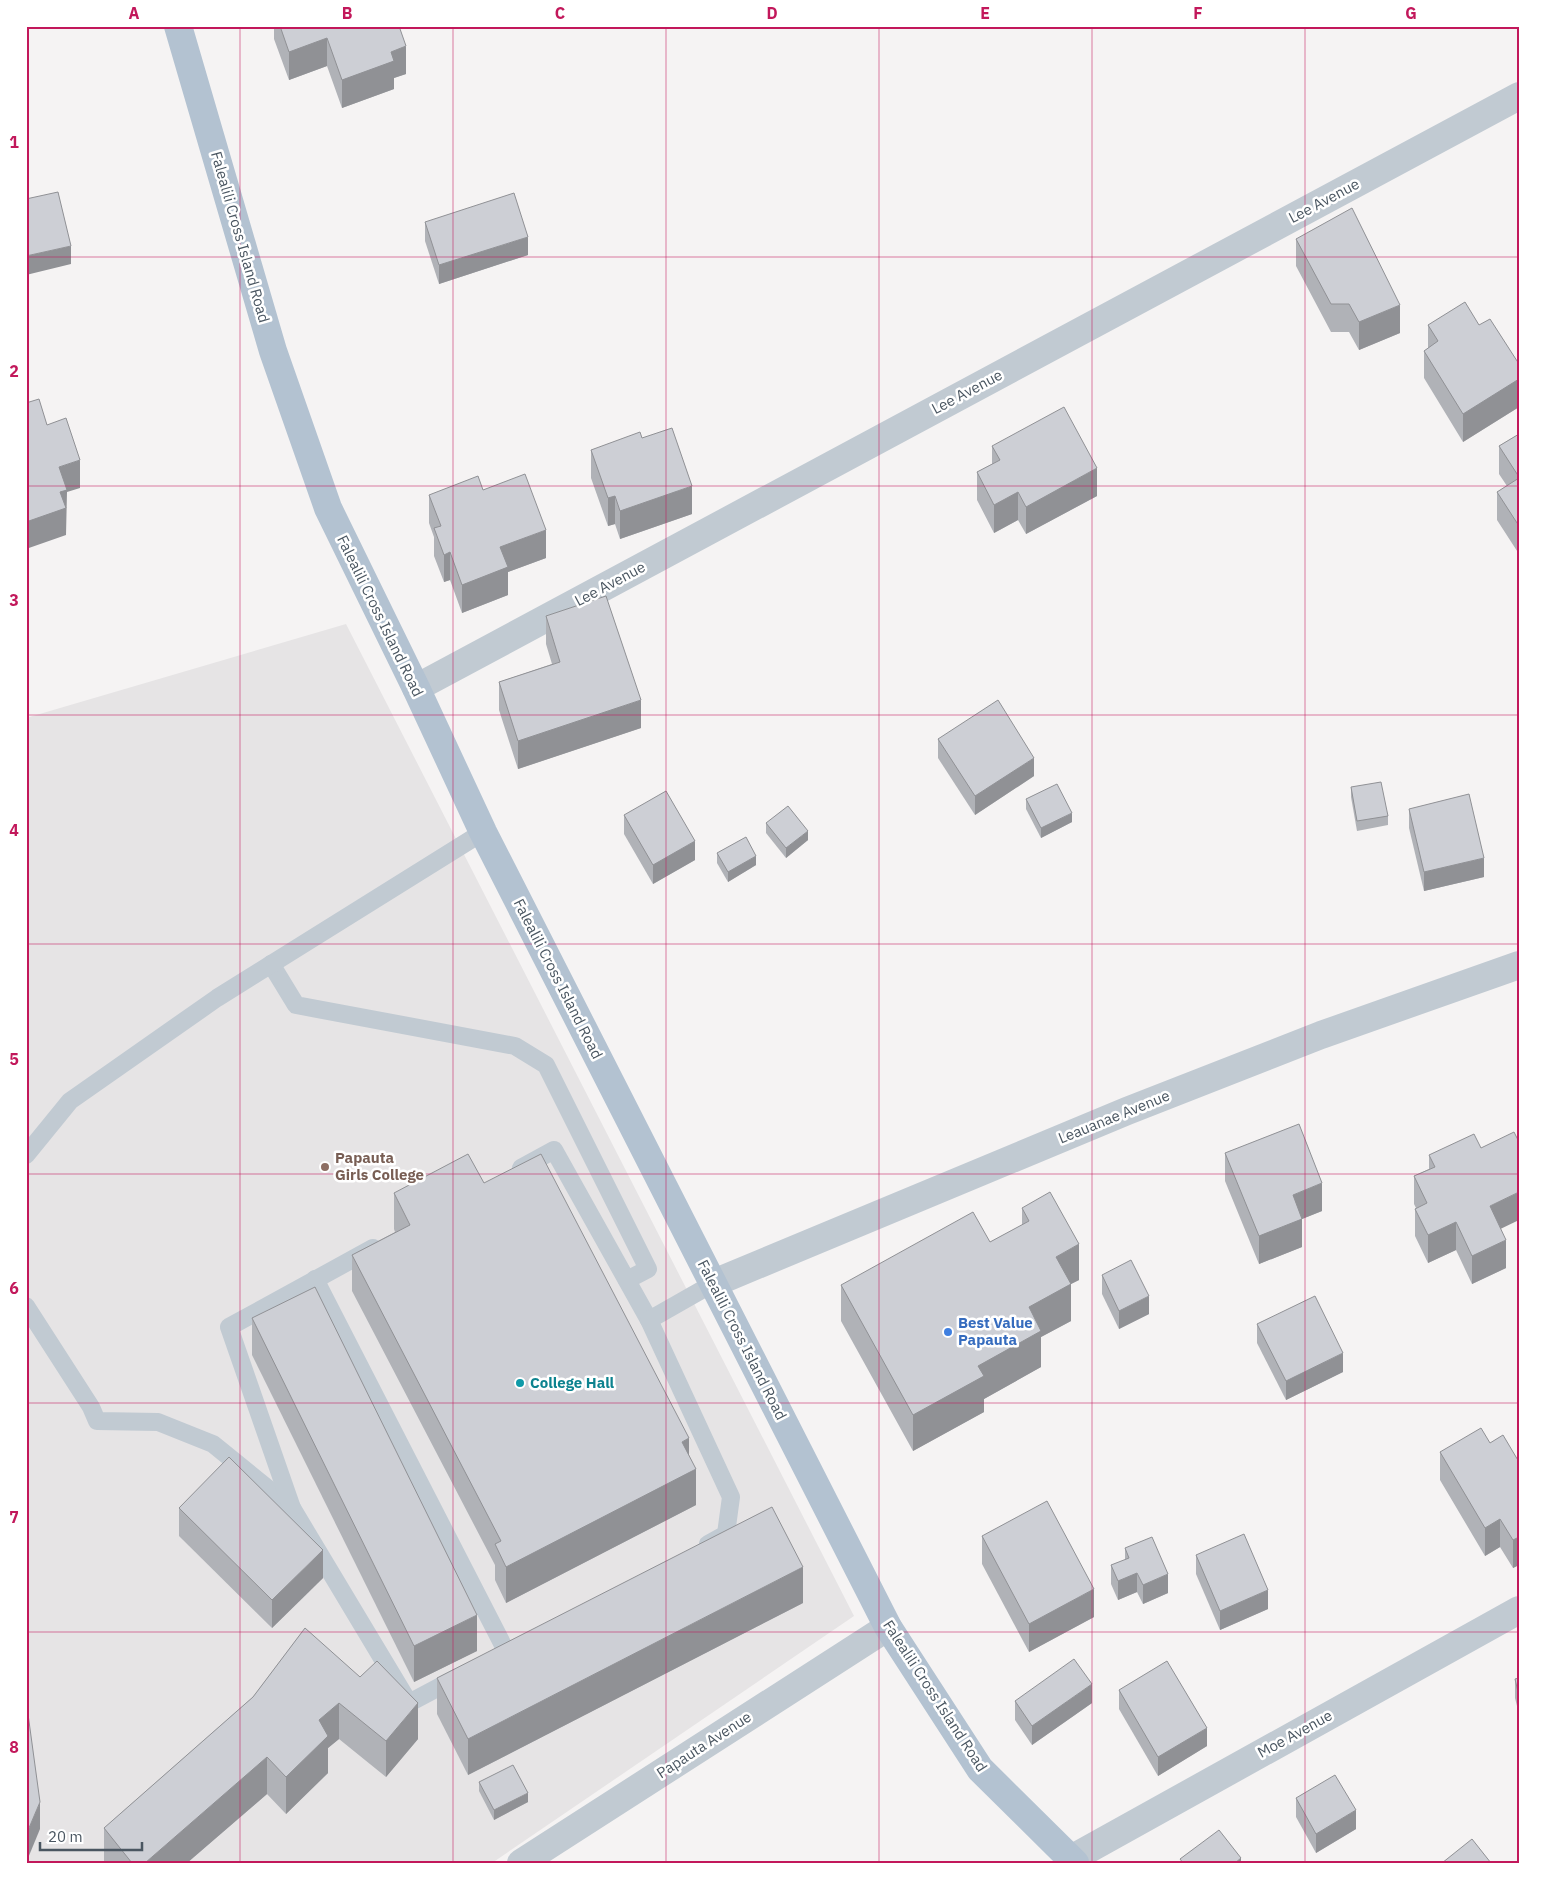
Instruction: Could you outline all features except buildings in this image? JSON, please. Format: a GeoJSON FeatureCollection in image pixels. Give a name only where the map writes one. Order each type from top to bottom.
{"type":"FeatureCollection","features":[{"type":"Feature","properties":{"kind":"main road","name":"Falealili Cross Island Road"},"geometry":{"type":"LineString","coordinates":[[178,26],[273,351],[328,508],[416,688],[483,832],[888,1627],[980,1769],[1073,1861]]}},
{"type":"Feature","properties":{"kind":"street","name":"Lee Avenue"},"geometry":{"type":"LineString","coordinates":[[416,688],[1519,96]]}},
{"type":"Feature","properties":{"kind":"street","name":"Leauanae Avenue"},"geometry":{"type":"LineString","coordinates":[[714,1283],[1117,1115],[1284,1049],[1519,965]]}},
{"type":"Feature","properties":{"kind":"street","name":"Moe Avenue"},"geometry":{"type":"LineString","coordinates":[[1073,1861],[1519,1610]]}},
{"type":"Feature","properties":{"kind":"street","name":"Papauta Avenue"},"geometry":{"type":"LineString","coordinates":[[521,1863],[888,1627]]}},
{"type":"Feature","properties":{"kind":"lane"},"geometry":{"type":"LineString","coordinates":[[26,1155],[70,1101],[217,998],[483,832]]}},
{"type":"Feature","properties":{"kind":"lane"},"geometry":{"type":"LineString","coordinates":[[271,964],[296,1005],[515,1046],[546,1065],[648,1269],[627,1280]]}},
{"type":"Feature","properties":{"kind":"lane"},"geometry":{"type":"LineString","coordinates":[[504,1177],[554,1150],[649,1320],[731,1497],[726,1534],[691,1553]]}},
{"type":"Feature","properties":{"kind":"lane"},"geometry":{"type":"LineString","coordinates":[[387,1240],[229,1327],[292,1508],[409,1703],[471,1670]]}},
{"type":"Feature","properties":{"kind":"lane"},"geometry":{"type":"LineString","coordinates":[[315,1280],[506,1651]]}},
{"type":"Feature","properties":{"kind":"lane"},"geometry":{"type":"LineString","coordinates":[[649,1320],[714,1283]]}},
{"type":"Feature","properties":{"kind":"lane"},"geometry":{"type":"LineString","coordinates":[[26,1306],[91,1407],[97,1421],[158,1422],[213,1444],[292,1508]]}},
{"type":"Feature","properties":{"kind":"lane"},"geometry":{"type":"LineString","coordinates":[[489,1661],[524,1642]]}},
{"type":"Feature","properties":{"kind":"shaded area","name":"Papauta Girls College"},"geometry":{"type":"Polygon","coordinates":[[[346,624],[854,1616],[492,1863],[26,1863],[26,718],[346,624]]]}},
{"type":"Feature","properties":{"kind":"place","name":"Papauta Girls College"},"geometry":{"type":"Point","coordinates":[325,1167]}},
{"type":"Feature","properties":{"kind":"place","name":"Best Value Papauta"},"geometry":{"type":"Point","coordinates":[948,1332]}},
{"type":"Feature","properties":{"kind":"place","name":"College Hall"},"geometry":{"type":"Point","coordinates":[520,1383]}}]}
